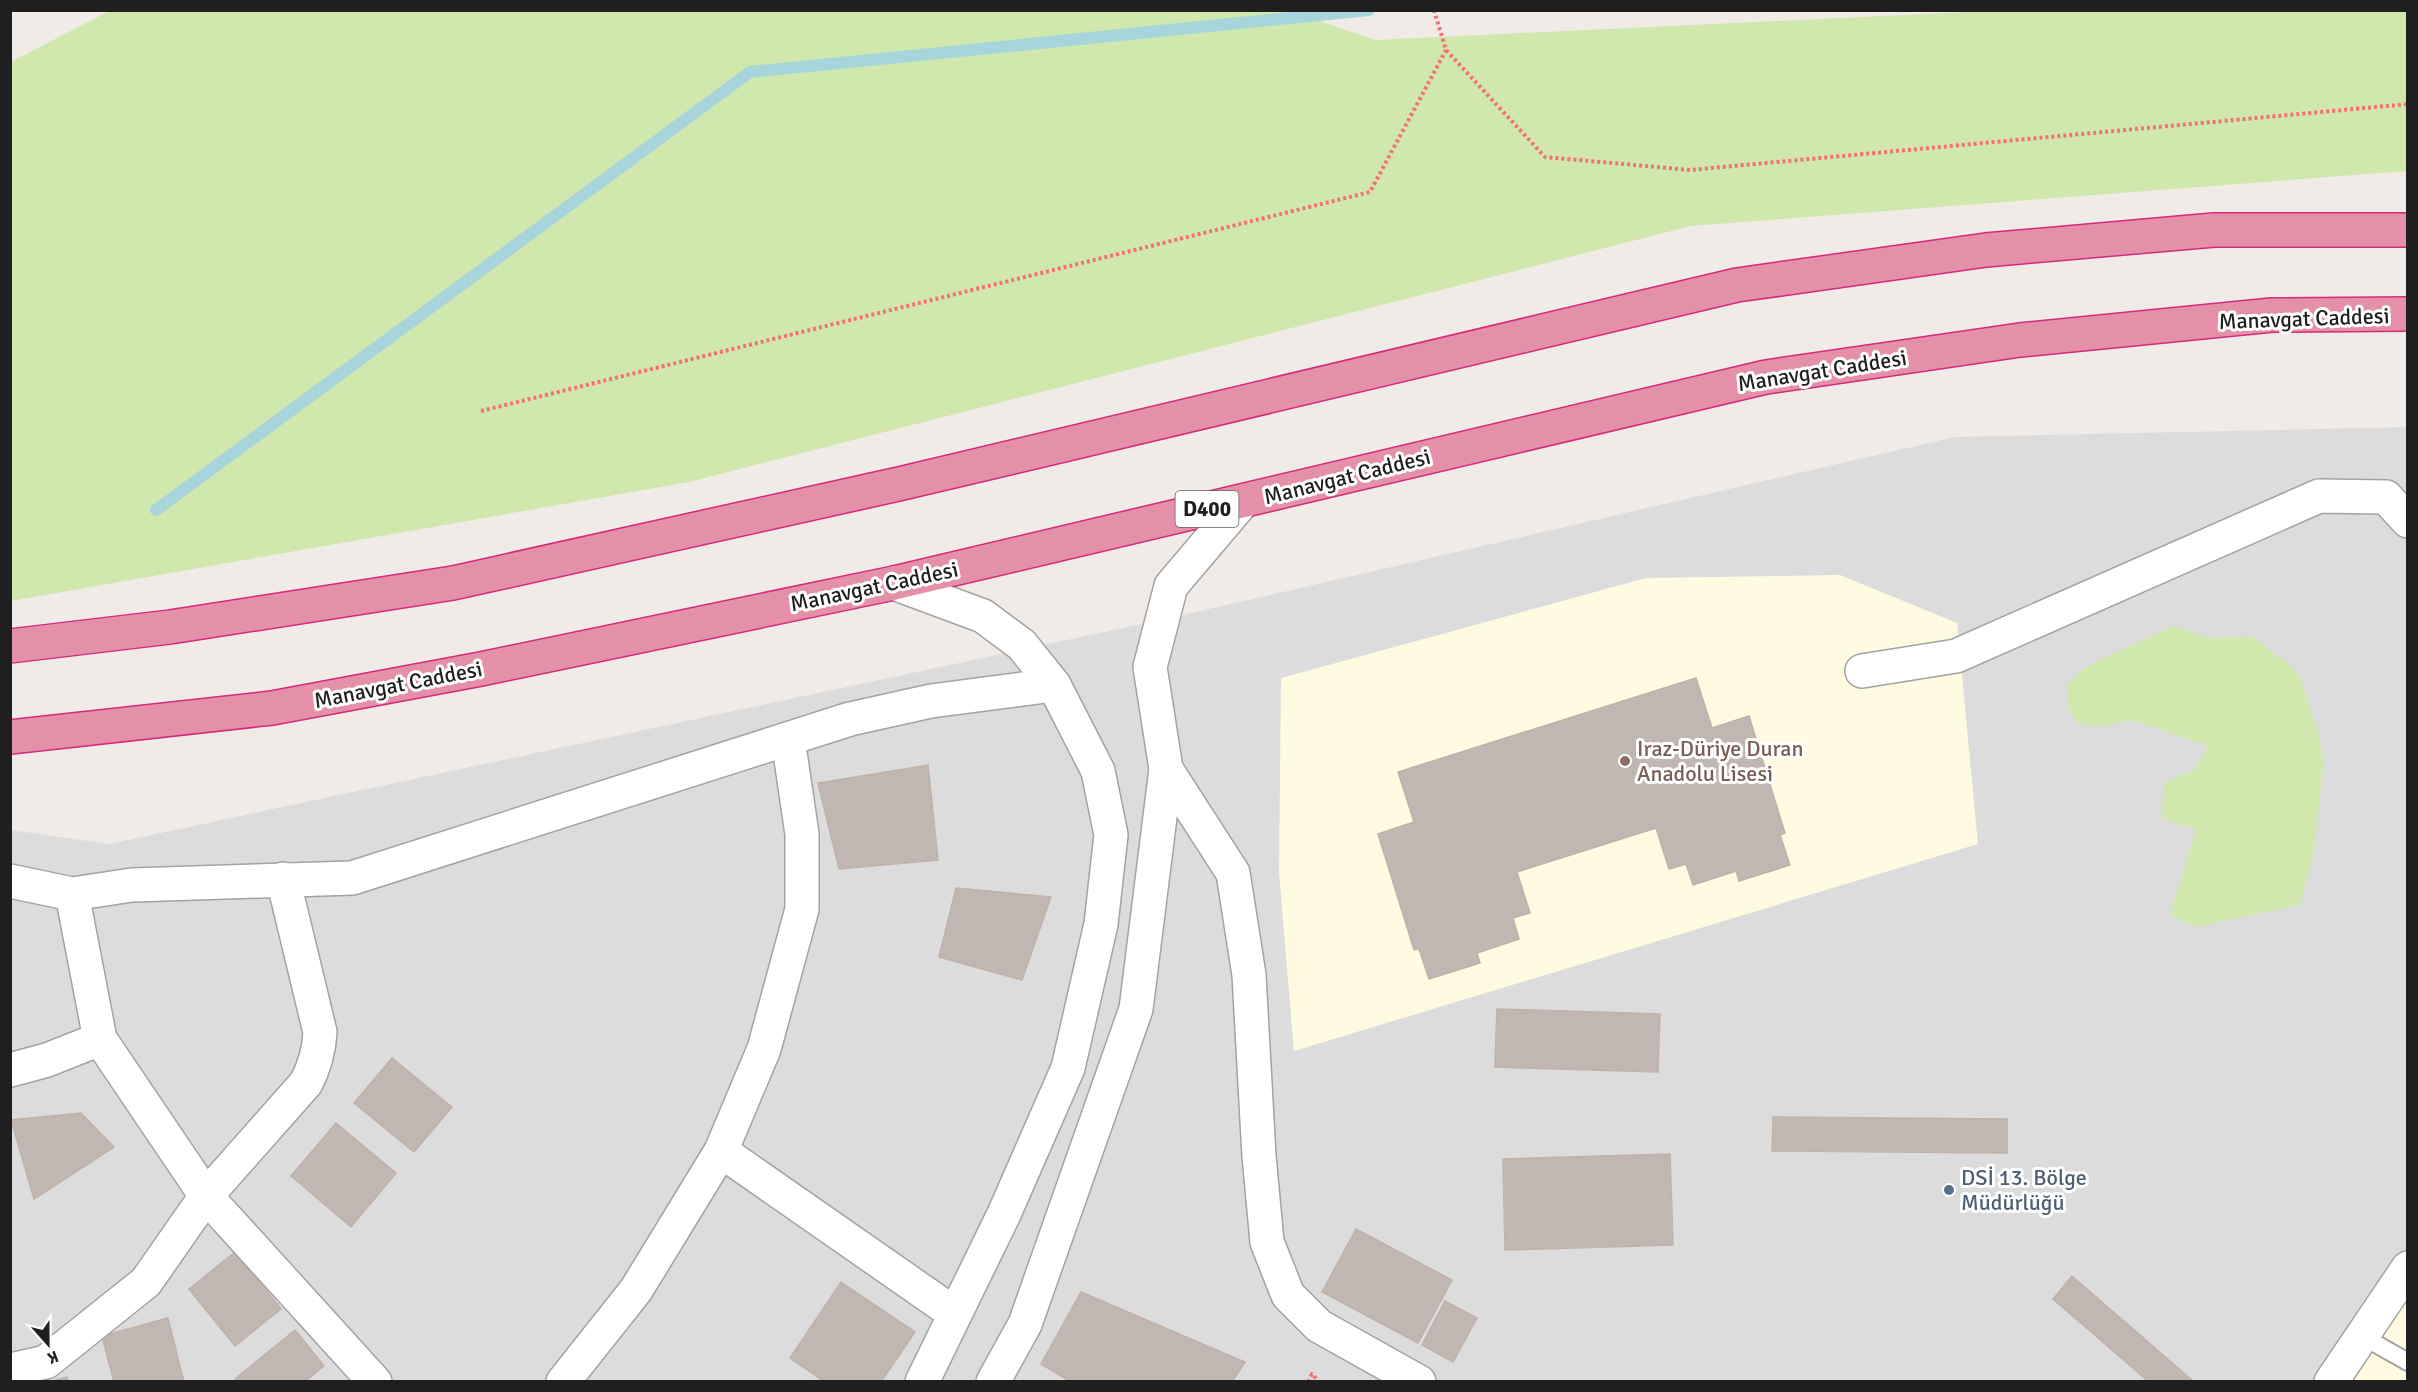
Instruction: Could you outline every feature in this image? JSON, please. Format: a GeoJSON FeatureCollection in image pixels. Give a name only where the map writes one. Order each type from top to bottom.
{"type":"FeatureCollection","features":[{"type":"Feature","properties":{"kind":"highway"},"geometry":{"type":"LineString","coordinates":[[10,646],[170,627],[453,583],[903,483],[1737,285],[1986,250],[2203,231],[2408,230]]}},
{"type":"Feature","properties":{"kind":"highway","name":"Manavgat Caddesi"},"geometry":{"type":"LineString","coordinates":[[10,737],[272,708],[481,669],[894,583],[1766,377],[2020,339],[2272,315],[2408,314]]}},
{"type":"Feature","properties":{"kind":"street"},"geometry":{"type":"LineString","coordinates":[[1862,671],[1956,656],[2319,496],[2386,497],[2408,521]]}},
{"type":"Feature","properties":{"kind":"street"},"geometry":{"type":"LineString","coordinates":[[993,1382],[1025,1324],[1136,1009],[1166,769],[1150,667],[1171,586],[1243,501]]}},
{"type":"Feature","properties":{"kind":"street"},"geometry":{"type":"LineString","coordinates":[[894,583],[983,616],[1022,645],[1054,685],[1098,771],[1111,835],[1101,924],[1068,1068],[1004,1214],[922,1382]]}},
{"type":"Feature","properties":{"kind":"street"},"geometry":{"type":"LineString","coordinates":[[10,881],[72,894],[132,885],[352,878],[850,719],[931,701],[1054,685]]}},
{"type":"Feature","properties":{"kind":"street"},"geometry":{"type":"LineString","coordinates":[[563,1382],[636,1290],[721,1151],[764,1049],[802,909],[802,834],[788,739]]}},
{"type":"Feature","properties":{"kind":"street"},"geometry":{"type":"LineString","coordinates":[[1166,769],[1233,873],[1249,975],[1259,1156],[1268,1242],[1288,1295],[1319,1326],[1419,1382]]}},
{"type":"Feature","properties":{"kind":"street"},"geometry":{"type":"LineString","coordinates":[[10,1370],[46,1362],[146,1282],[206,1196],[298,1095],[314,1070],[319,1051],[320,1032],[284,879]]}},
{"type":"Feature","properties":{"kind":"street"},"geometry":{"type":"LineString","coordinates":[[72,894],[100,1039],[206,1196],[375,1382]]}},
{"type":"Feature","properties":{"kind":"street"},"geometry":{"type":"LineString","coordinates":[[10,1070],[47,1060],[100,1039]]}},
{"type":"Feature","properties":{"kind":"street"},"geometry":{"type":"LineString","coordinates":[[721,1151],[955,1314]]}},
{"type":"Feature","properties":{"kind":"street"},"geometry":{"type":"LineString","coordinates":[[2331,1382],[2408,1268]]}},
{"type":"Feature","properties":{"kind":"lane"},"geometry":{"type":"LineString","coordinates":[[2362,1336],[2408,1362]]}},
{"type":"Feature","properties":{"kind":"path"},"geometry":{"type":"LineString","coordinates":[[1434,10],[1446,50],[1545,158],[1690,170],[2408,104]]}},
{"type":"Feature","properties":{"kind":"path"},"geometry":{"type":"LineString","coordinates":[[481,411],[1370,192],[1446,50]]}},
{"type":"Feature","properties":{"kind":"path"},"geometry":{"type":"LineString","coordinates":[[1308,1382],[1312,1374],[1319,1382]]}},
{"type":"Feature","properties":{"kind":"shaded area"},"geometry":{"type":"Polygon","coordinates":[[[2407,427],[2407,1381],[11,1382],[11,830],[109,844],[1170,618],[1955,437],[2407,427]]]}},
{"type":"Feature","properties":{"kind":"shaded area","name":"Iraz-Düriye Duran Anadolu Lisesi"},"geometry":{"type":"Polygon","coordinates":[[[1840,575],[1957,623],[1978,844],[1294,1051],[1279,872],[1281,678],[1646,578],[1840,575]]]}},
{"type":"Feature","properties":{"kind":"shaded area"},"geometry":{"type":"Polygon","coordinates":[[[2407,1299],[2407,1381],[2352,1381],[2407,1299]]]}},
{"type":"Feature","properties":{"kind":"green space"},"geometry":{"type":"Polygon","coordinates":[[[1288,10],[1375,40],[1987,11],[2407,11],[2407,171],[1691,226],[689,482],[11,601],[11,62],[109,11],[1288,10]]]}},
{"type":"Feature","properties":{"kind":"green space"},"geometry":{"type":"Polygon","coordinates":[[[2173,626],[2210,638],[2251,636],[2289,664],[2300,677],[2317,729],[2324,761],[2314,852],[2300,905],[2196,927],[2170,915],[2196,829],[2161,818],[2164,783],[2194,770],[2208,746],[2131,720],[2103,727],[2078,724],[2068,708],[2067,684],[2087,666],[2173,626]]]}},
{"type":"Feature","properties":{"kind":"building","name":"Iraz-Düriye Duran Anadolu Lisesi"},"geometry":{"type":"Polygon","coordinates":[[[1696,678],[1712,728],[1749,716],[1785,833],[1780,835],[1790,865],[1739,881],[1736,871],[1693,885],[1686,864],[1669,869],[1656,828],[1517,872],[1530,913],[1513,918],[1519,939],[1477,953],[1480,963],[1429,979],[1419,949],[1414,950],[1378,834],[1414,822],[1398,772],[1696,678]]]}},
{"type":"Feature","properties":{"kind":"building"},"geometry":{"type":"Polygon","coordinates":[[[928,765],[938,860],[839,869],[818,783],[928,765]]]}},
{"type":"Feature","properties":{"kind":"building"},"geometry":{"type":"Polygon","coordinates":[[[956,888],[1051,897],[1022,980],[939,957],[956,888]]]}},
{"type":"Feature","properties":{"kind":"building"},"geometry":{"type":"Polygon","coordinates":[[[1497,1009],[1660,1014],[1658,1072],[1495,1067],[1497,1009]]]}},
{"type":"Feature","properties":{"kind":"building"},"geometry":{"type":"Polygon","coordinates":[[[392,1058],[452,1107],[414,1152],[354,1103],[392,1058]]]}},
{"type":"Feature","properties":{"kind":"building"},"geometry":{"type":"Polygon","coordinates":[[[81,1113],[114,1147],[34,1199],[11,1120],[81,1113]]]}},
{"type":"Feature","properties":{"kind":"building"},"geometry":{"type":"Polygon","coordinates":[[[1773,1117],[2007,1119],[2007,1153],[1772,1151],[1773,1117]]]}},
{"type":"Feature","properties":{"kind":"building"},"geometry":{"type":"Polygon","coordinates":[[[336,1123],[396,1173],[351,1227],[291,1176],[336,1123]]]}},
{"type":"Feature","properties":{"kind":"building"},"geometry":{"type":"Polygon","coordinates":[[[1670,1154],[1673,1245],[1505,1250],[1503,1159],[1670,1154]]]}},
{"type":"Feature","properties":{"kind":"building"},"geometry":{"type":"Polygon","coordinates":[[[1356,1229],[1452,1280],[1418,1343],[1322,1292],[1356,1229]]]}},
{"type":"Feature","properties":{"kind":"building"},"geometry":{"type":"Polygon","coordinates":[[[235,1252],[281,1309],[235,1346],[189,1289],[235,1252]]]}},
{"type":"Feature","properties":{"kind":"building"},"geometry":{"type":"Polygon","coordinates":[[[2072,1276],[2194,1382],[2149,1382],[2053,1299],[2072,1276]]]}},
{"type":"Feature","properties":{"kind":"building"},"geometry":{"type":"Polygon","coordinates":[[[841,1282],[915,1332],[881,1382],[825,1382],[790,1358],[841,1282]]]}},
{"type":"Feature","properties":{"kind":"building"},"geometry":{"type":"Polygon","coordinates":[[[1081,1292],[1245,1362],[1232,1382],[1071,1382],[1041,1364],[1081,1292]]]}},
{"type":"Feature","properties":{"kind":"building"},"geometry":{"type":"Polygon","coordinates":[[[1445,1301],[1477,1318],[1453,1362],[1422,1345],[1445,1301]]]}},
{"type":"Feature","properties":{"kind":"building"},"geometry":{"type":"Polygon","coordinates":[[[168,1318],[184,1382],[114,1382],[102,1336],[168,1318]]]}},
{"type":"Feature","properties":{"kind":"building"},"geometry":{"type":"Polygon","coordinates":[[[295,1330],[324,1366],[304,1382],[237,1382],[235,1379],[295,1330]]]}},
{"type":"Feature","properties":{"kind":"building"},"geometry":{"type":"Polygon","coordinates":[[[67,1377],[68,1382],[49,1382],[67,1377]]]}},
{"type":"Feature","properties":{"kind":"waterway"},"geometry":{"type":"LineString","coordinates":[[156,510],[750,72],[1369,10]]}},
{"type":"Feature","properties":{"kind":"place","name":"Iraz-Düriye Duran Anadolu Lisesi"},"geometry":{"type":"Point","coordinates":[1625,761]}},
{"type":"Feature","properties":{"kind":"place","name":"DSİ 13. Bölge Müdürlüğü"},"geometry":{"type":"Point","coordinates":[1949,1190]}}]}
